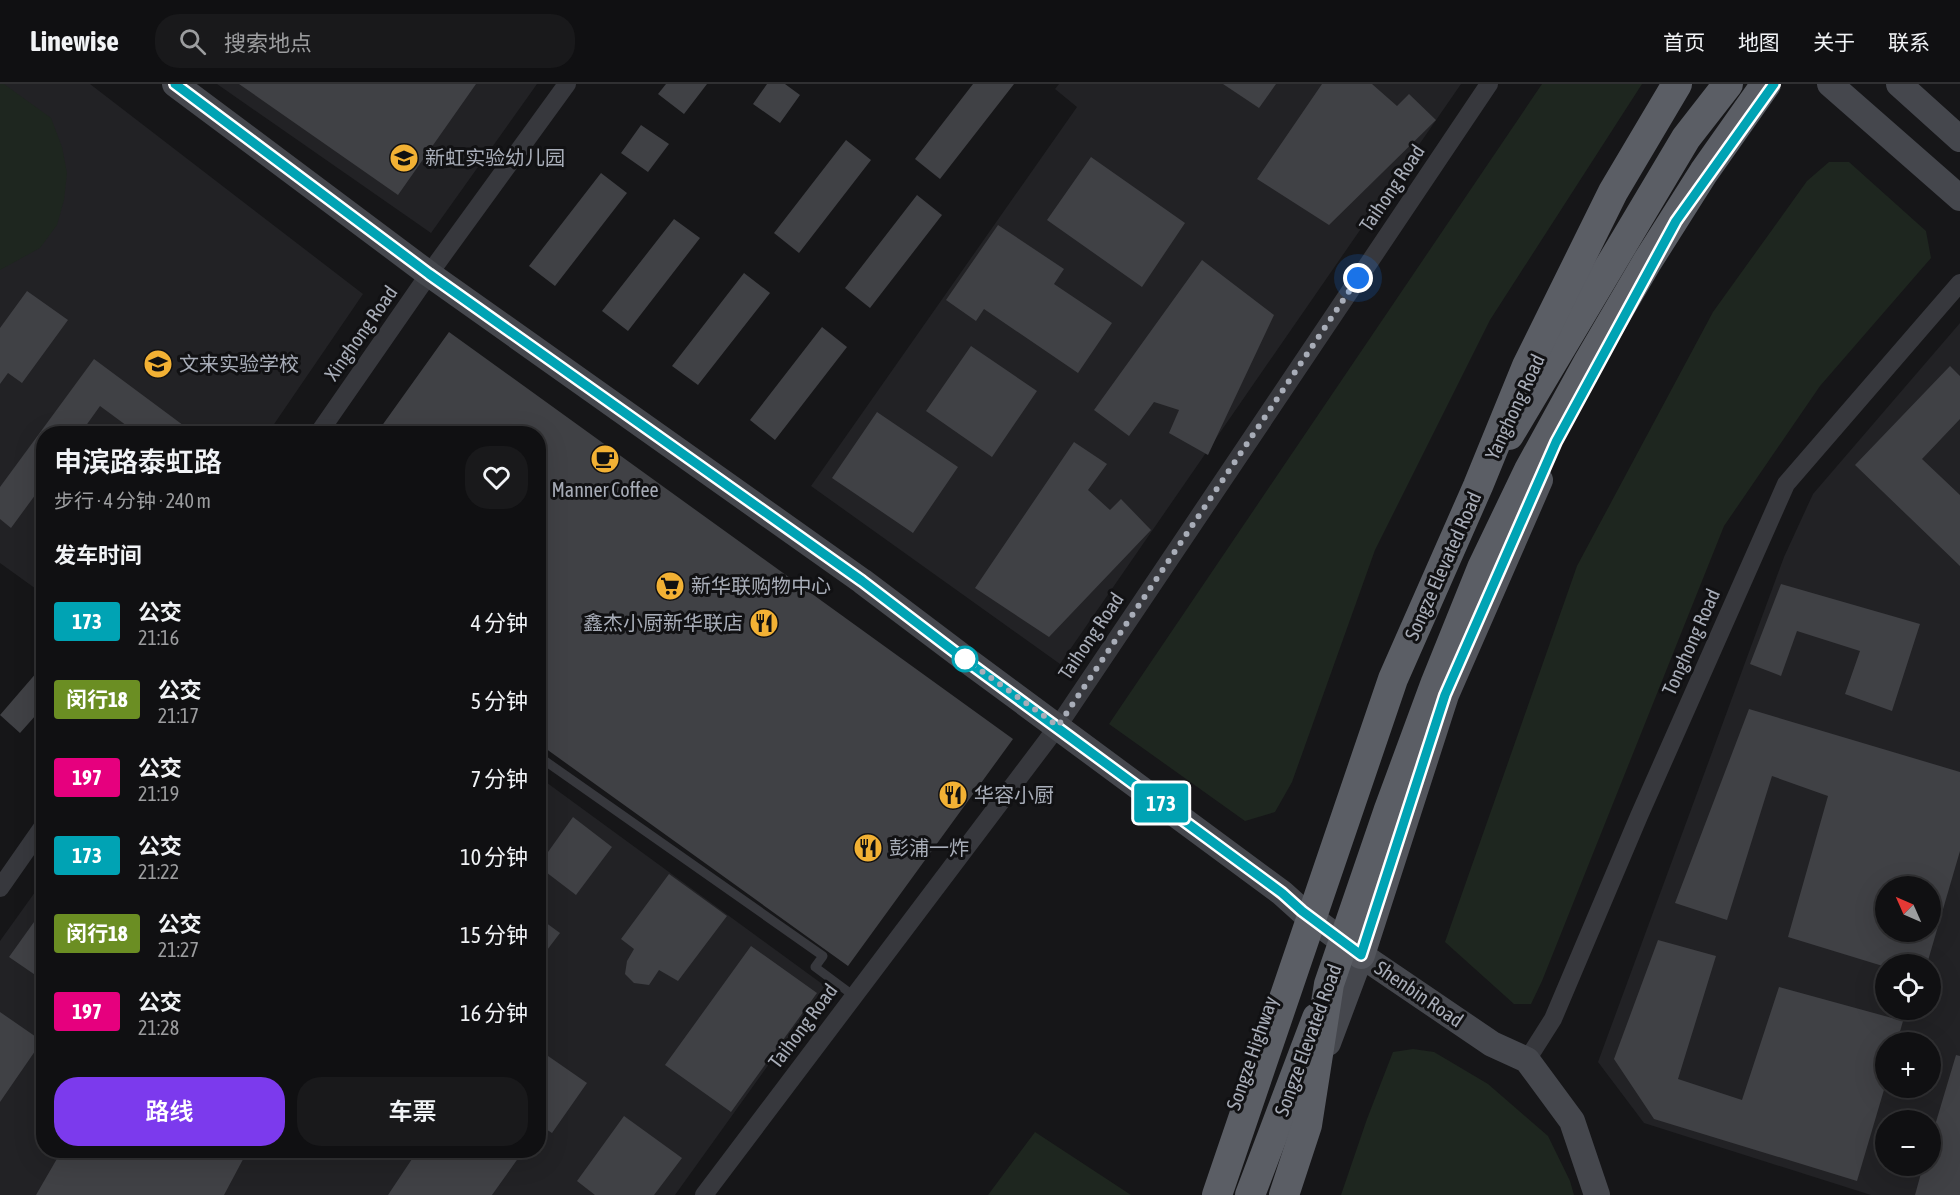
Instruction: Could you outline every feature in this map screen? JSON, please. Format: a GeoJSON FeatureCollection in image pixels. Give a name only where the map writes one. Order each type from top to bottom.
{"type":"FeatureCollection","features":[{"type":"Feature","properties":{"kind":"highway"},"geometry":{"type":"LineString","coordinates":[[1478,486],[1527,366],[1608,202],[1677,84]]}},
{"type":"Feature","properties":{"kind":"highway","name":"Songze Elevated Road"},"geometry":{"type":"LineString","coordinates":[[1216,1195],[1393,679],[1478,486],[1686,138],[1728,84]]}},
{"type":"Feature","properties":{"kind":"highway","name":"Songze Elevated Road"},"geometry":{"type":"LineString","coordinates":[[1251,1195],[1329,984],[1388,812],[1436,682],[1482,568],[1529,470],[1583,371],[1647,262],[1704,172],[1766,84]]}},
{"type":"Feature","properties":{"kind":"highway"},"geometry":{"type":"LineString","coordinates":[[1284,1195],[1307,1125],[1329,984]]}},
{"type":"Feature","properties":{"kind":"main road","name":"Shenbin Road"},"geometry":{"type":"LineString","coordinates":[[175,84],[429,274],[862,581],[968,662],[1282,893],[1302,911],[1361,955],[1492,1044],[1527,1060],[1572,1120],[1597,1195]]}},
{"type":"Feature","properties":{"kind":"main road","name":"Yanghong Road"},"geometry":{"type":"LineString","coordinates":[[1302,911],[1422,606],[1580,267],[1689,84]]}},
{"type":"Feature","properties":{"kind":"main road"},"geometry":{"type":"LineString","coordinates":[[1271,1195],[1361,955],[1445,695],[1556,442],[1676,221],[1774,84]]}},
{"type":"Feature","properties":{"kind":"main road"},"geometry":{"type":"LineString","coordinates":[[1830,84],[1960,198]]}},
{"type":"Feature","properties":{"kind":"main road"},"geometry":{"type":"LineString","coordinates":[[1899,84],[1960,139]]}},
{"type":"Feature","properties":{"kind":"main road","name":"Songze Highway"},"geometry":{"type":"LineString","coordinates":[[1203,1195],[1302,911]]}},
{"type":"Feature","properties":{"kind":"street","name":"Xinghong Road"},"geometry":{"type":"LineString","coordinates":[[324,426],[429,274],[567,84]]}},
{"type":"Feature","properties":{"kind":"street","name":"Taihong Road"},"geometry":{"type":"LineString","coordinates":[[704,1195],[1058,726],[1489,84]]}},
{"type":"Feature","properties":{"kind":"street","name":"Tonghong Road"},"geometry":{"type":"LineString","coordinates":[[1527,1060],[1553,1019],[1639,816],[1786,484],[1960,283]]}},
{"type":"Feature","properties":{"kind":"street"},"geometry":{"type":"LineString","coordinates":[[0,888],[36,836]]}},
{"type":"Feature","properties":{"kind":"lane"},"geometry":{"type":"LineString","coordinates":[[546,762],[823,956],[816,967],[854,996]]}},
{"type":"Feature","properties":{"kind":"shaded area","name":"文来实验学校"},"geometry":{"type":"Polygon","coordinates":[[[0,84],[90,84],[363,294],[273,426],[36,426],[36,589],[0,563],[0,84]]]}},
{"type":"Feature","properties":{"kind":"shaded area"},"geometry":{"type":"Polygon","coordinates":[[[0,84],[4,84],[51,118],[62,147],[67,173],[64,200],[57,225],[40,248],[0,270],[0,84]]]}},
{"type":"Feature","properties":{"kind":"shaded area","name":"新虹实验幼儿园"},"geometry":{"type":"Polygon","coordinates":[[[217,84],[537,84],[431,233],[217,84]]]}},
{"type":"Feature","properties":{"kind":"shaded area"},"geometry":{"type":"Polygon","coordinates":[[[1059,84],[1461,84],[1060,664],[811,486],[1077,107],[1055,89],[1059,84]]]}},
{"type":"Feature","properties":{"kind":"shaded area"},"geometry":{"type":"Polygon","coordinates":[[[1542,84],[1642,84],[1490,320],[1375,550],[1292,782],[1275,812],[1245,821],[1109,724],[1542,84]]]}},
{"type":"Feature","properties":{"kind":"shaded area"},"geometry":{"type":"Polygon","coordinates":[[[1829,162],[1849,162],[1926,231],[1931,258],[1820,386],[1724,526],[1542,981],[1531,1004],[1514,1004],[1445,942],[1577,566],[1713,312],[1807,181],[1829,162]]]}},
{"type":"Feature","properties":{"kind":"shaded area"},"geometry":{"type":"Polygon","coordinates":[[[1960,323],[1960,1195],[1871,1195],[1644,1123],[1598,1062],[1784,557],[1813,494],[1960,323]]]}},
{"type":"Feature","properties":{"kind":"shaded area"},"geometry":{"type":"Polygon","coordinates":[[[546,782],[825,986],[675,1195],[0,1195],[0,941],[36,891],[36,1158],[546,1158],[546,782]]]}},
{"type":"Feature","properties":{"kind":"shaded area"},"geometry":{"type":"Polygon","coordinates":[[[1413,1049],[1434,1052],[1488,1084],[1548,1136],[1570,1181],[1574,1195],[1341,1195],[1393,1052],[1413,1049]]]}},
{"type":"Feature","properties":{"kind":"shaded area"},"geometry":{"type":"Polygon","coordinates":[[[1035,1132],[1131,1195],[988,1195],[1035,1132]]]}},
{"type":"Feature","properties":{"kind":"building"},"geometry":{"type":"Polygon","coordinates":[[[239,84],[476,84],[398,195],[239,84]]]}},
{"type":"Feature","properties":{"kind":"building"},"geometry":{"type":"Polygon","coordinates":[[[666,84],[707,84],[684,114],[658,94],[666,84]]]}},
{"type":"Feature","properties":{"kind":"building"},"geometry":{"type":"Polygon","coordinates":[[[767,84],[785,84],[800,95],[780,123],[753,104],[767,84]]]}},
{"type":"Feature","properties":{"kind":"building"},"geometry":{"type":"Polygon","coordinates":[[[973,84],[1014,84],[940,179],[915,159],[973,84]]]}},
{"type":"Feature","properties":{"kind":"building"},"geometry":{"type":"Polygon","coordinates":[[[1223,84],[1276,84],[1259,108],[1223,84]]]}},
{"type":"Feature","properties":{"kind":"building"},"geometry":{"type":"Polygon","coordinates":[[[1322,84],[1372,84],[1397,106],[1409,94],[1436,120],[1329,225],[1257,179],[1322,84]]]}},
{"type":"Feature","properties":{"kind":"building"},"geometry":{"type":"Polygon","coordinates":[[[641,125],[669,144],[648,172],[621,153],[641,125]]]}},
{"type":"Feature","properties":{"kind":"building"},"geometry":{"type":"Polygon","coordinates":[[[846,140],[871,160],[799,253],[774,233],[846,140]]]}},
{"type":"Feature","properties":{"kind":"building"},"geometry":{"type":"Polygon","coordinates":[[[1091,157],[1185,223],[1142,287],[1047,220],[1091,157]]]}},
{"type":"Feature","properties":{"kind":"building"},"geometry":{"type":"Polygon","coordinates":[[[601,173],[627,193],[555,286],[529,266],[601,173]]]}},
{"type":"Feature","properties":{"kind":"building"},"geometry":{"type":"Polygon","coordinates":[[[917,195],[942,215],[870,308],[845,288],[917,195]]]}},
{"type":"Feature","properties":{"kind":"building"},"geometry":{"type":"Polygon","coordinates":[[[674,219],[700,238],[628,331],[602,311],[674,219]]]}},
{"type":"Feature","properties":{"kind":"building"},"geometry":{"type":"Polygon","coordinates":[[[998,225],[1064,269],[1054,284],[1112,323],[1078,373],[984,309],[976,321],[946,300],[998,225]]]}},
{"type":"Feature","properties":{"kind":"building"},"geometry":{"type":"Polygon","coordinates":[[[1202,260],[1274,315],[1208,455],[1169,433],[1179,410],[1154,402],[1129,436],[1094,410],[1202,260]]]}},
{"type":"Feature","properties":{"kind":"building"},"geometry":{"type":"Polygon","coordinates":[[[744,273],[770,293],[698,385],[672,366],[744,273]]]}},
{"type":"Feature","properties":{"kind":"building"},"geometry":{"type":"Polygon","coordinates":[[[27,291],[68,320],[22,383],[8,373],[0,384],[0,328],[27,291]]]}},
{"type":"Feature","properties":{"kind":"building"},"geometry":{"type":"Polygon","coordinates":[[[822,327],[847,347],[775,440],[750,420],[822,327]]]}},
{"type":"Feature","properties":{"kind":"building","name":"新华联购物中心"},"geometry":{"type":"Polygon","coordinates":[[[449,332],[1013,739],[848,966],[546,749],[546,426],[382,426],[449,332]]]}},
{"type":"Feature","properties":{"kind":"building"},"geometry":{"type":"Polygon","coordinates":[[[971,346],[1037,391],[992,457],[926,411],[971,346]]]}},
{"type":"Feature","properties":{"kind":"building"},"geometry":{"type":"Polygon","coordinates":[[[94,359],[184,426],[127,426],[100,406],[86,426],[45,426],[94,359]]]}},
{"type":"Feature","properties":{"kind":"building"},"geometry":{"type":"Polygon","coordinates":[[[1950,366],[1960,376],[1960,419],[1922,459],[1960,495],[1960,566],[1855,465],[1950,366]]]}},
{"type":"Feature","properties":{"kind":"building"},"geometry":{"type":"Polygon","coordinates":[[[877,412],[958,467],[913,533],[832,478],[877,412]]]}},
{"type":"Feature","properties":{"kind":"building"},"geometry":{"type":"Polygon","coordinates":[[[36,438],[36,494],[11,528],[0,519],[0,487],[36,438]]]}},
{"type":"Feature","properties":{"kind":"building"},"geometry":{"type":"Polygon","coordinates":[[[1074,442],[1107,464],[1088,490],[1110,510],[1121,499],[1151,530],[1049,637],[975,588],[1074,442]]]}},
{"type":"Feature","properties":{"kind":"building"},"geometry":{"type":"Polygon","coordinates":[[[1781,584],[1920,624],[1892,711],[1845,694],[1860,651],[1797,631],[1781,676],[1750,664],[1781,584]]]}},
{"type":"Feature","properties":{"kind":"building"},"geometry":{"type":"Polygon","coordinates":[[[36,673],[36,715],[20,733],[0,715],[36,673]]]}},
{"type":"Feature","properties":{"kind":"building"},"geometry":{"type":"Polygon","coordinates":[[[1749,709],[1960,772],[1960,851],[1941,916],[1941,876],[1875,876],[1875,942],[1933,942],[1930,954],[1875,954],[1875,964],[1788,937],[1828,796],[1772,776],[1727,920],[1675,903],[1749,709]]]}},
{"type":"Feature","properties":{"kind":"building"},"geometry":{"type":"Polygon","coordinates":[[[573,817],[612,847],[576,895],[546,872],[546,855],[573,817]]]}},
{"type":"Feature","properties":{"kind":"building"},"geometry":{"type":"Polygon","coordinates":[[[669,874],[727,916],[678,981],[659,970],[649,985],[634,983],[625,974],[627,961],[634,949],[621,939],[669,874]]]}},
{"type":"Feature","properties":{"kind":"building"},"geometry":{"type":"Polygon","coordinates":[[[36,919],[36,976],[9,957],[36,919]]]}},
{"type":"Feature","properties":{"kind":"building"},"geometry":{"type":"Polygon","coordinates":[[[546,923],[560,933],[546,951],[546,923]]]}},
{"type":"Feature","properties":{"kind":"building"},"geometry":{"type":"Polygon","coordinates":[[[1658,940],[1716,956],[1678,1079],[1742,1100],[1779,987],[1875,1013],[1875,1020],[1903,1021],[1900,1032],[1875,1032],[1875,1098],[1882,1098],[1878,1110],[1875,1110],[1875,1120],[1857,1181],[1654,1119],[1614,1059],[1658,940]]]}},
{"type":"Feature","properties":{"kind":"building"},"geometry":{"type":"Polygon","coordinates":[[[751,946],[817,993],[731,1112],[665,1065],[751,946]]]}},
{"type":"Feature","properties":{"kind":"building"},"geometry":{"type":"Polygon","coordinates":[[[0,1012],[36,1037],[36,1050],[0,1102],[0,1012]]]}},
{"type":"Feature","properties":{"kind":"building"},"geometry":{"type":"Polygon","coordinates":[[[546,1055],[587,1083],[552,1133],[546,1129],[546,1055]]]}},
{"type":"Feature","properties":{"kind":"building"},"geometry":{"type":"Polygon","coordinates":[[[1956,1055],[1960,1056],[1960,1195],[1915,1195],[1920,1176],[1941,1176],[1940,1110],[1956,1055]]]}},
{"type":"Feature","properties":{"kind":"building"},"geometry":{"type":"Polygon","coordinates":[[[624,1116],[682,1158],[654,1195],[595,1195],[577,1181],[624,1116]]]}},
{"type":"Feature","properties":{"kind":"building"},"geometry":{"type":"Polygon","coordinates":[[[57,1158],[244,1158],[224,1195],[36,1195],[57,1158]]]}},
{"type":"Feature","properties":{"kind":"building"},"geometry":{"type":"Polygon","coordinates":[[[413,1158],[518,1158],[492,1195],[388,1195],[413,1158]]]}},
{"type":"Feature","properties":{"kind":"bus line","name":"173"},"geometry":{"type":"LineString","coordinates":[[175,84],[429,274],[862,581],[968,662],[1282,893],[1302,911],[1361,955],[1445,695],[1556,442],[1676,221],[1774,84]]}},
{"type":"Feature","properties":{"kind":"place","name":"新虹实验幼儿园"},"geometry":{"type":"Point","coordinates":[404,158]}},
{"type":"Feature","properties":{"kind":"place","name":"文来实验学校"},"geometry":{"type":"Point","coordinates":[158,364]}},
{"type":"Feature","properties":{"kind":"place","name":"Manner Coffee"},"geometry":{"type":"Point","coordinates":[605,459]}},
{"type":"Feature","properties":{"kind":"place","name":"新华联购物中心"},"geometry":{"type":"Point","coordinates":[670,586]}},
{"type":"Feature","properties":{"kind":"place","name":"鑫杰小厨新华联店"},"geometry":{"type":"Point","coordinates":[764,623]}},
{"type":"Feature","properties":{"kind":"place","name":"华容小厨"},"geometry":{"type":"Point","coordinates":[953,795]}},
{"type":"Feature","properties":{"kind":"place","name":"彭浦一炸"},"geometry":{"type":"Point","coordinates":[868,848]}},
{"type":"Feature","properties":{"kind":"route"},"geometry":{"type":"LineString","coordinates":[[965,659],[1058,726],[1358,278]]}}]}
